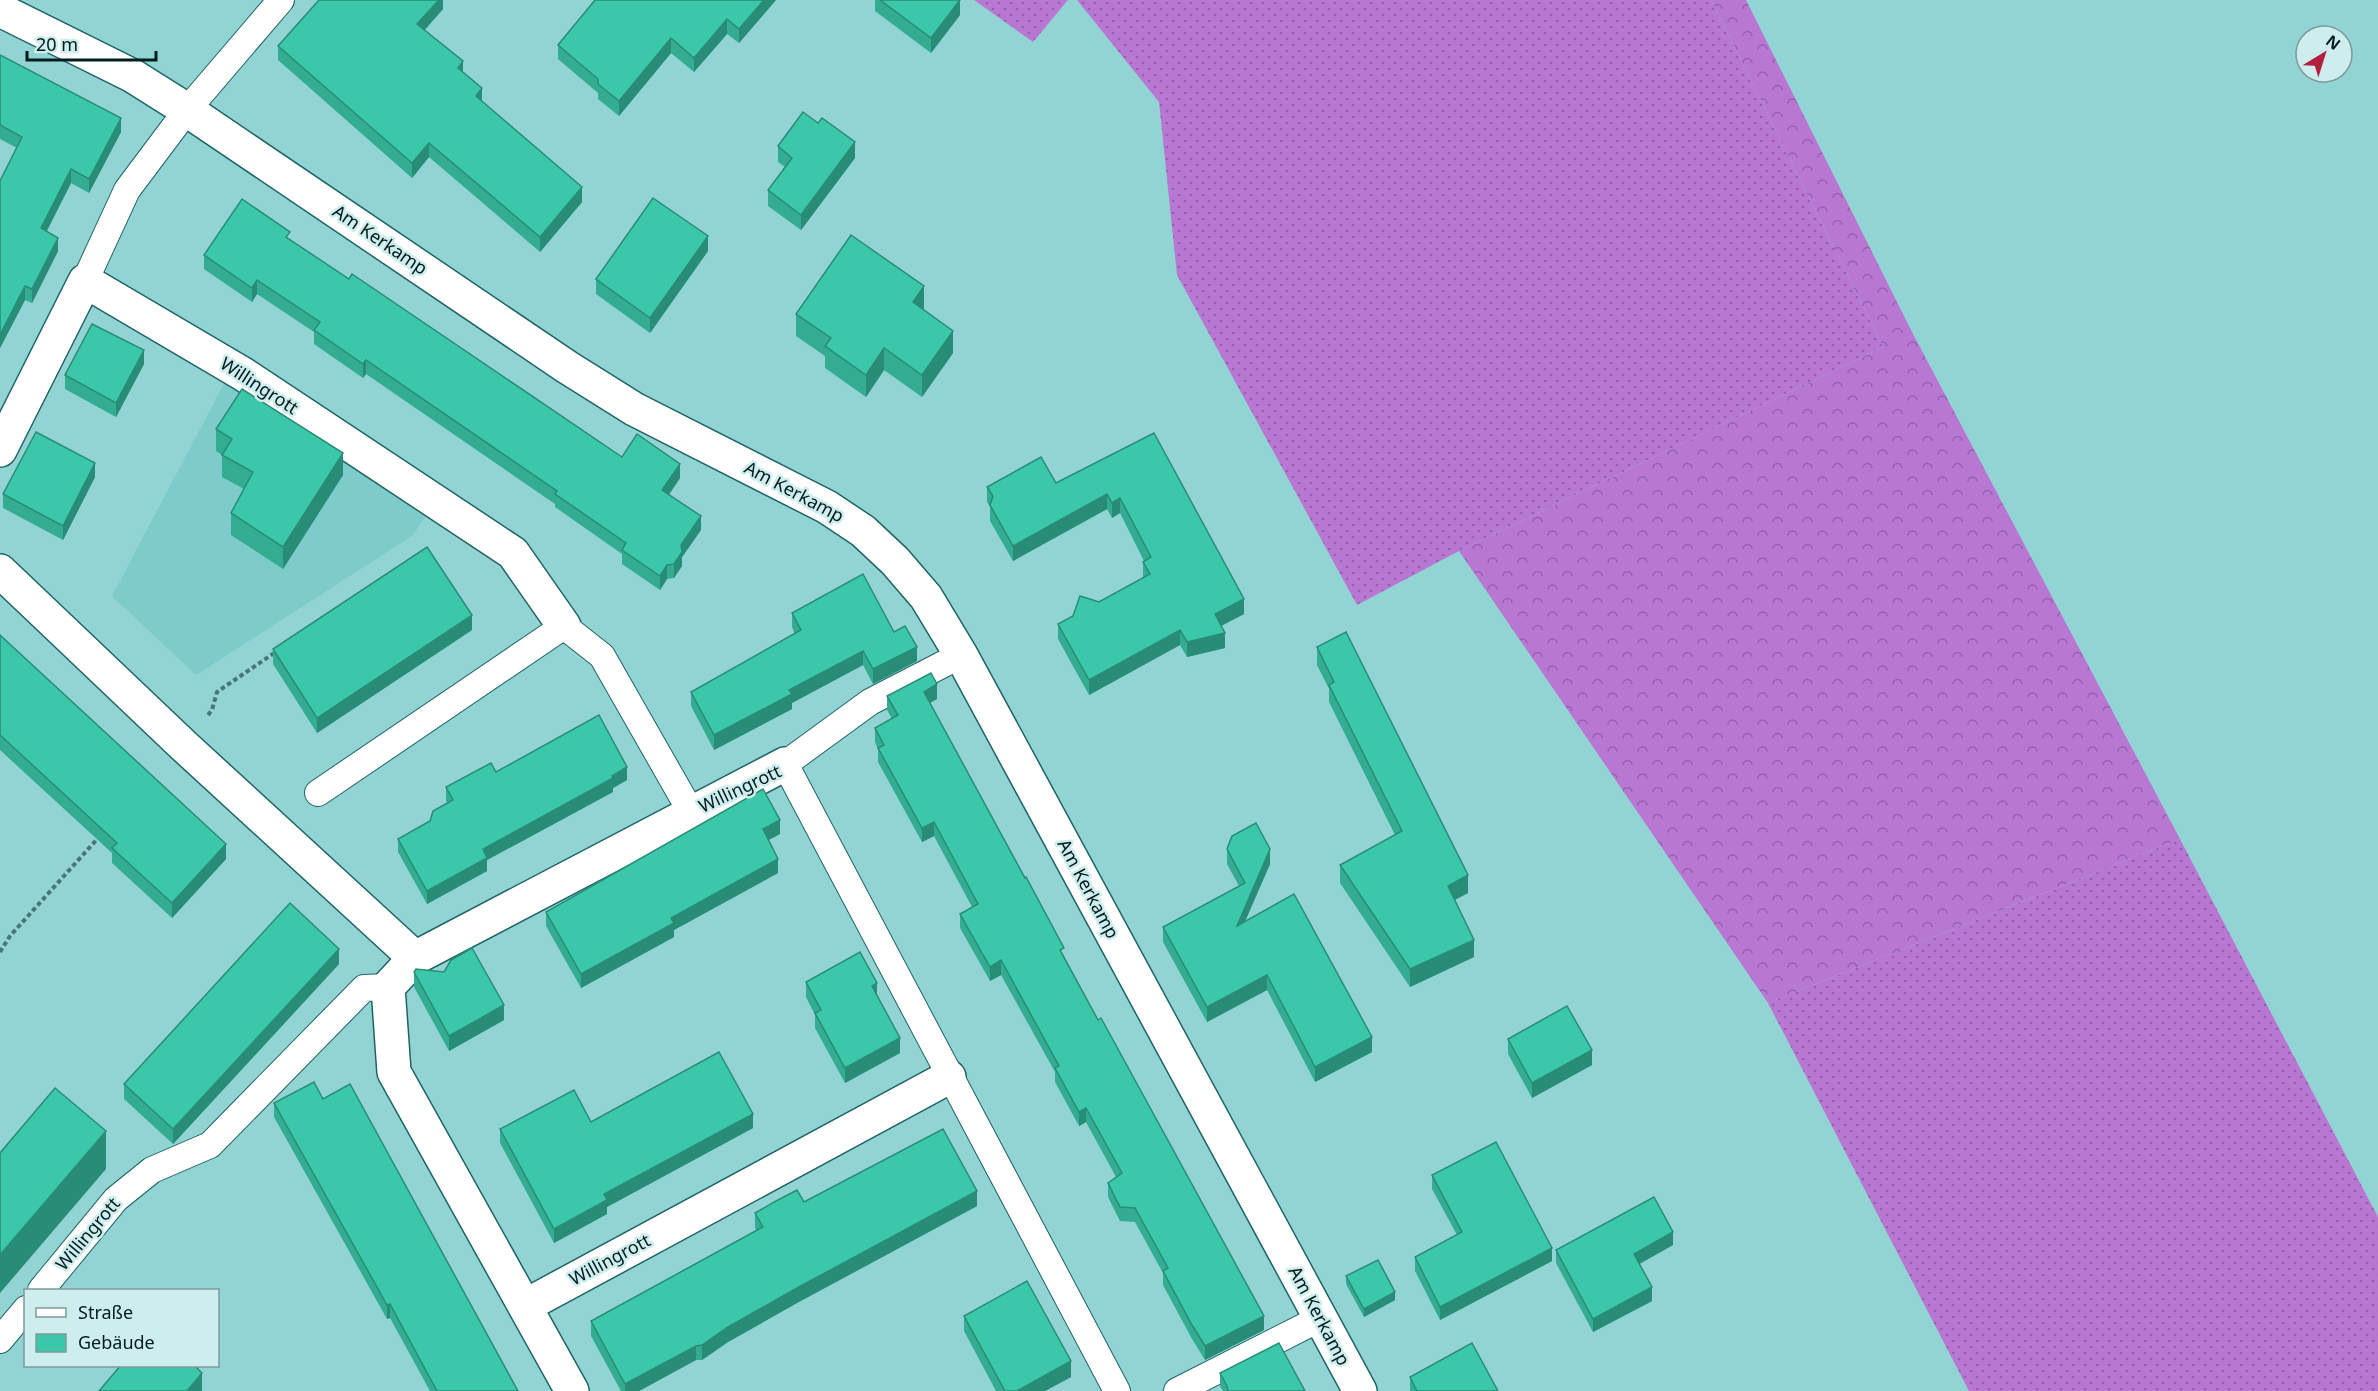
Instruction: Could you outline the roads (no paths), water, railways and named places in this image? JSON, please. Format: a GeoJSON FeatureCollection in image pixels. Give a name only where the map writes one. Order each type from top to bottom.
{"type":"FeatureCollection","features":[{"type":"Feature","properties":{"kind":"street","name":"Am Kerkamp"},"geometry":{"type":"LineString","coordinates":[[0,10],[134,76],[567,367],[634,409],[827,507],[863,531],[895,561],[926,597],[961,654],[1360,1391]]}},
{"type":"Feature","properties":{"kind":"street"},"geometry":{"type":"LineString","coordinates":[[0,450],[85,281]]}},
{"type":"Feature","properties":{"kind":"street","name":"Willingrott"},"geometry":{"type":"LineString","coordinates":[[85,281],[243,374],[513,553],[564,626]]}},
{"type":"Feature","properties":{"kind":"street"},"geometry":{"type":"LineString","coordinates":[[0,570],[183,745],[415,958]]}},
{"type":"Feature","properties":{"kind":"street","name":"Willingrott"},"geometry":{"type":"LineString","coordinates":[[388,987],[415,958],[785,764]]}},
{"type":"Feature","properties":{"kind":"street"},"geometry":{"type":"LineString","coordinates":[[388,987],[394,1072],[572,1391]]}},
{"type":"Feature","properties":{"kind":"street","name":"Willingrott"},"geometry":{"type":"LineString","coordinates":[[525,1306],[949,1077]]}},
{"type":"Feature","properties":{"kind":"lane"},"geometry":{"type":"LineString","coordinates":[[85,281],[127,190],[187,110],[281,0]]}},
{"type":"Feature","properties":{"kind":"lane"},"geometry":{"type":"LineString","coordinates":[[318,793],[564,626],[602,656],[691,812]]}},
{"type":"Feature","properties":{"kind":"lane"},"geometry":{"type":"LineString","coordinates":[[785,764],[870,702],[961,654]]}},
{"type":"Feature","properties":{"kind":"lane","name":"Willingrott"},"geometry":{"type":"LineString","coordinates":[[785,764],[1116,1391]]}},
{"type":"Feature","properties":{"kind":"lane","name":"Willingrott"},"geometry":{"type":"LineString","coordinates":[[41,1289],[116,1199],[152,1170],[210,1145],[364,988],[388,987]]}},
{"type":"Feature","properties":{"kind":"lane"},"geometry":{"type":"LineString","coordinates":[[0,1340],[24,1311]]}},
{"type":"Feature","properties":{"kind":"lane"},"geometry":{"type":"LineString","coordinates":[[1177,1391],[1321,1318]]}}]}
